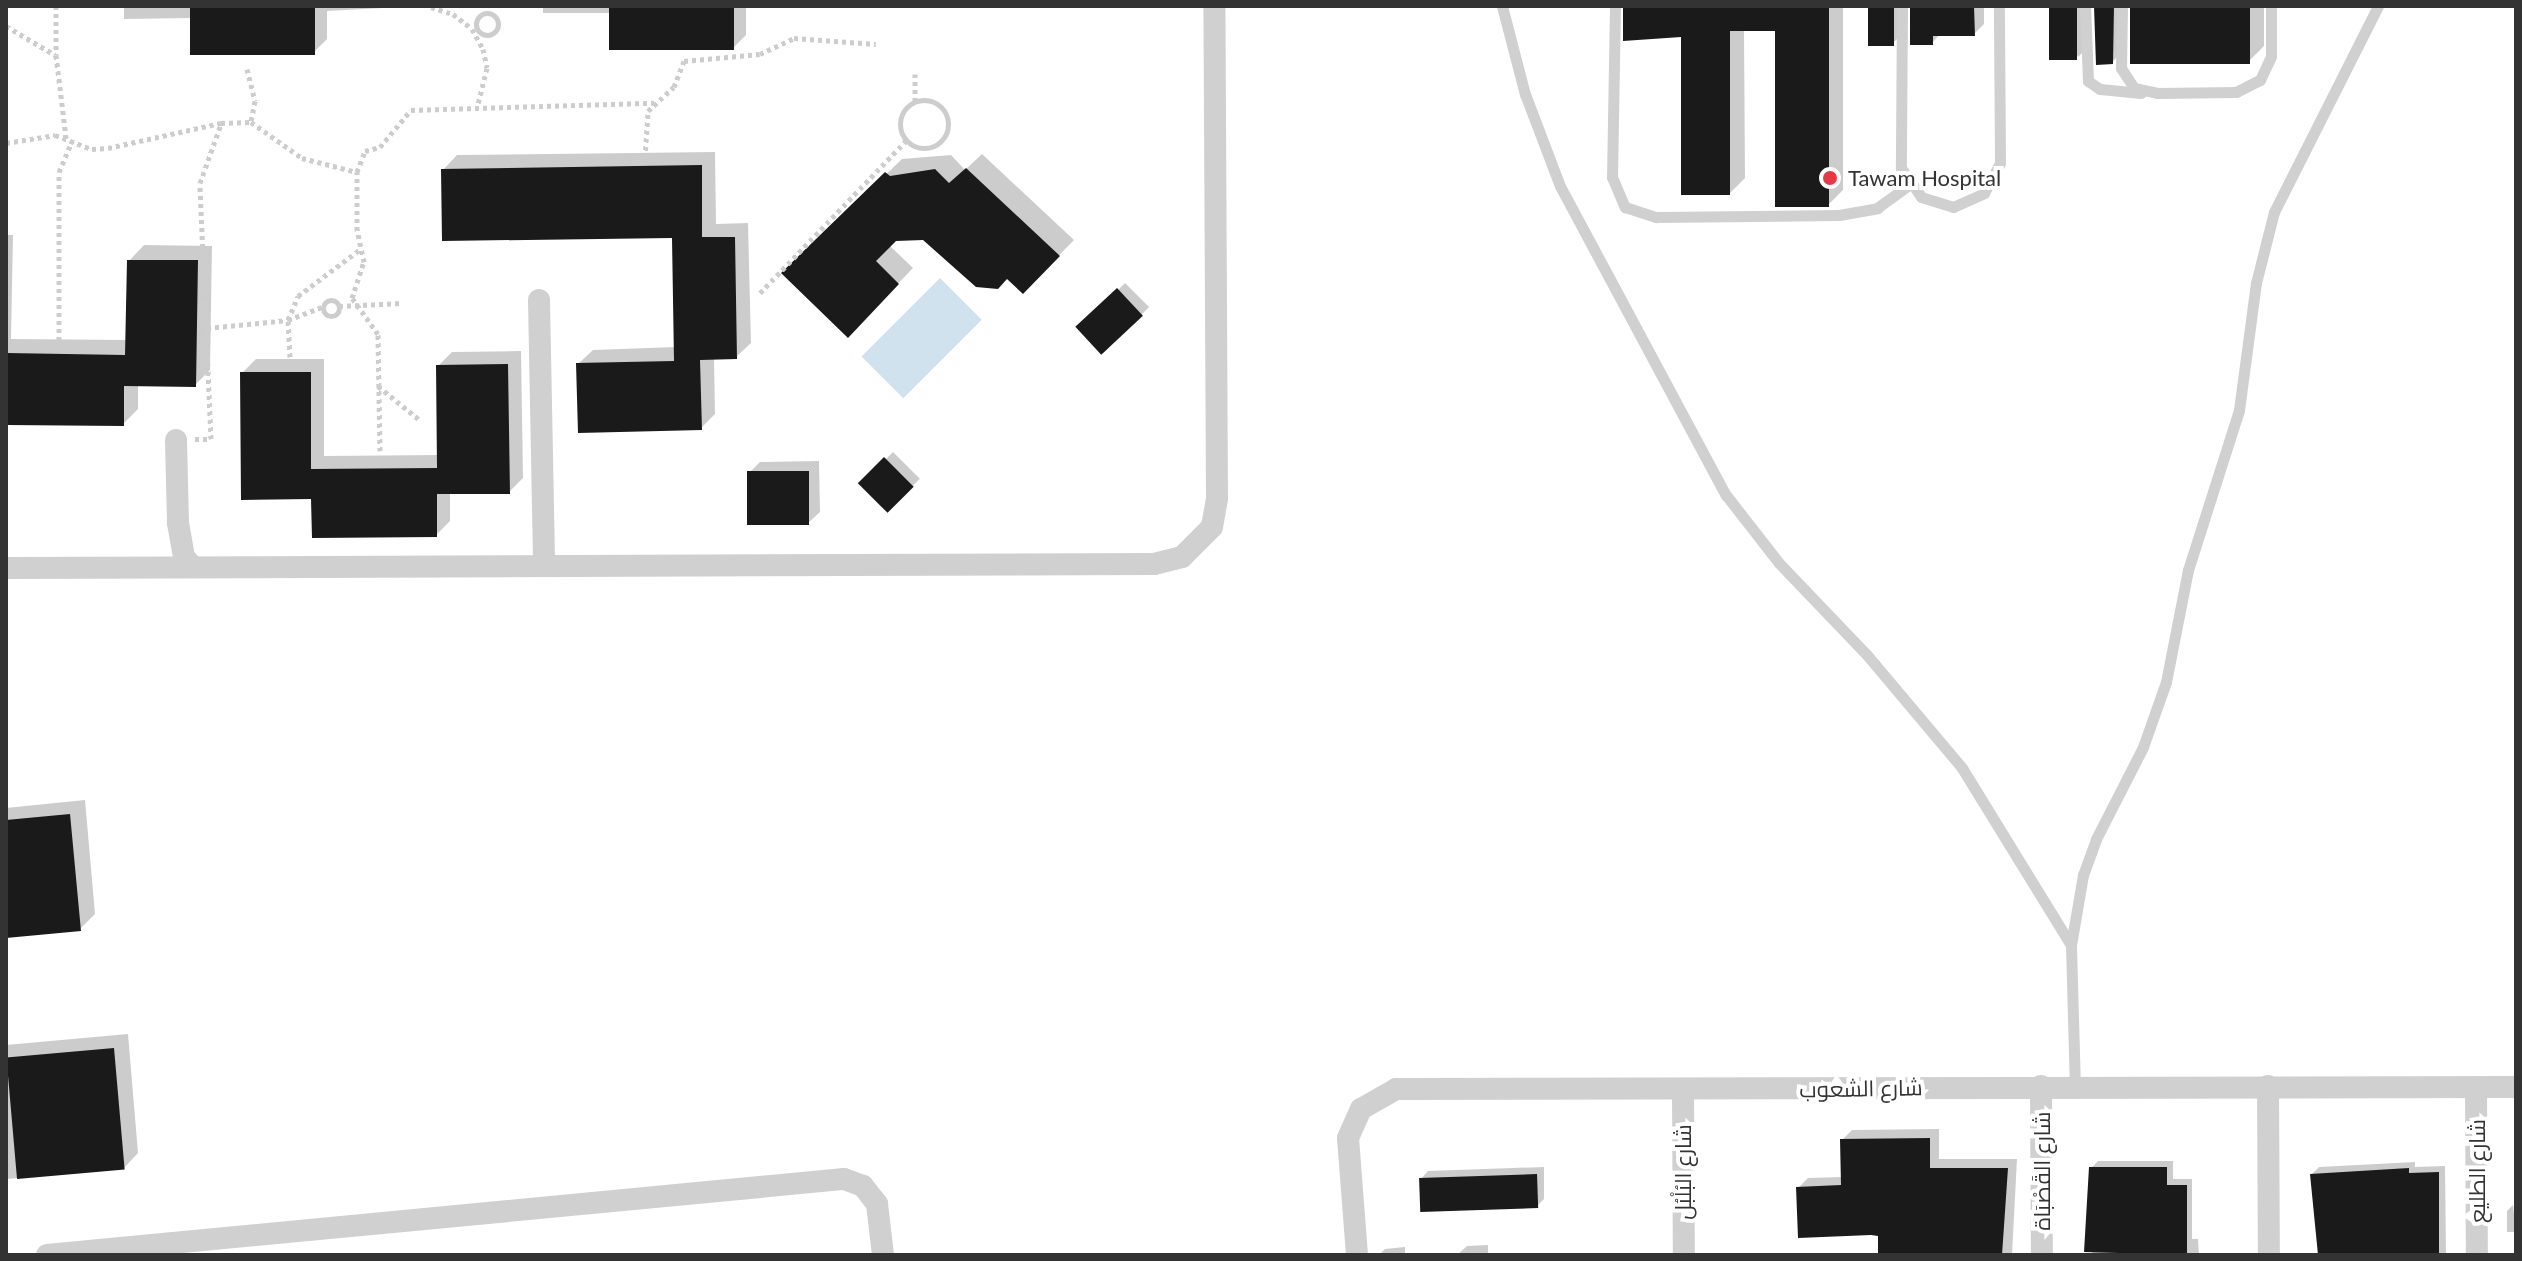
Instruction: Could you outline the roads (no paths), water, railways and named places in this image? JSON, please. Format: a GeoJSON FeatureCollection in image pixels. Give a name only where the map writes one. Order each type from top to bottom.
{"type":"FeatureCollection","features":[{"type":"Feature","properties":{"kind":"street"},"geometry":{"type":"LineString","coordinates":[[6,568],[1154,564],[1194,550],[1212,527],[1217,498],[1214,6]]}},
{"type":"Feature","properties":{"kind":"street"},"geometry":{"type":"LineString","coordinates":[[539,300],[544,565]]}},
{"type":"Feature","properties":{"kind":"street"},"geometry":{"type":"LineString","coordinates":[[176,440],[178,523],[184,557],[193,567]]}},
{"type":"Feature","properties":{"kind":"street","name":"شارع الشعوب"},"geometry":{"type":"LineString","coordinates":[[1357,1255],[1348,1138],[1361,1109],[1384,1092],[2041,1086],[2075,1089],[2516,1087]]}},
{"type":"Feature","properties":{"kind":"street","name":"شارع القَصْبَاة"},"geometry":{"type":"LineString","coordinates":[[2041,1086],[2042,1255]]}},
{"type":"Feature","properties":{"kind":"street"},"geometry":{"type":"LineString","coordinates":[[2268,1086],[2269,1255]]}},
{"type":"Feature","properties":{"kind":"street","name":"شارع الطليع"},"geometry":{"type":"LineString","coordinates":[[2476,1088],[2477,1255]]}},
{"type":"Feature","properties":{"kind":"street","name":"شارع البُلْبُل"},"geometry":{"type":"LineString","coordinates":[[1683,1089],[1684,1255]]}},
{"type":"Feature","properties":{"kind":"street"},"geometry":{"type":"LineString","coordinates":[[47,1255],[155,1251],[844,1179],[863,1186],[877,1204],[883,1255]]}},
{"type":"Feature","properties":{"kind":"lane"},"geometry":{"type":"LineString","coordinates":[[1502,6],[1525,94],[1560,186],[1719,482],[1779,563],[1867,655],[1962,768],[2071,945]]}},
{"type":"Feature","properties":{"kind":"lane"},"geometry":{"type":"LineString","coordinates":[[1615,6],[1612,177],[1625,207],[1656,217],[1839,215],[1877,208],[1909,185]]}},
{"type":"Feature","properties":{"kind":"lane"},"geometry":{"type":"LineString","coordinates":[[1902,6],[1901,168],[1909,185],[1936,205],[1953,207],[1970,203],[1995,180],[2000,163],[1999,6]]}},
{"type":"Feature","properties":{"kind":"lane"},"geometry":{"type":"LineString","coordinates":[[2085,6],[2088,81],[2100,89],[2145,93],[2249,88],[2267,69],[2271,56],[2271,6]]}},
{"type":"Feature","properties":{"kind":"lane"},"geometry":{"type":"LineString","coordinates":[[2122,6],[2121,68],[2134,88],[2145,93]]}},
{"type":"Feature","properties":{"kind":"lane"},"geometry":{"type":"LineString","coordinates":[[2075,1089],[2071,945],[2083,875],[2096,839],[2143,747],[2166,682],[2188,570],[2239,410],[2256,283],[2274,212],[2378,6]]}},
{"type":"Feature","properties":{"kind":"water"},"geometry":{"type":"Polygon","coordinates":[[[940,278],[982,320],[903,398],[862,356],[940,278]]]}},
{"type":"Feature","properties":{"kind":"place","name":"Tawam Hospital"},"geometry":{"type":"Point","coordinates":[1830,178]}}]}
